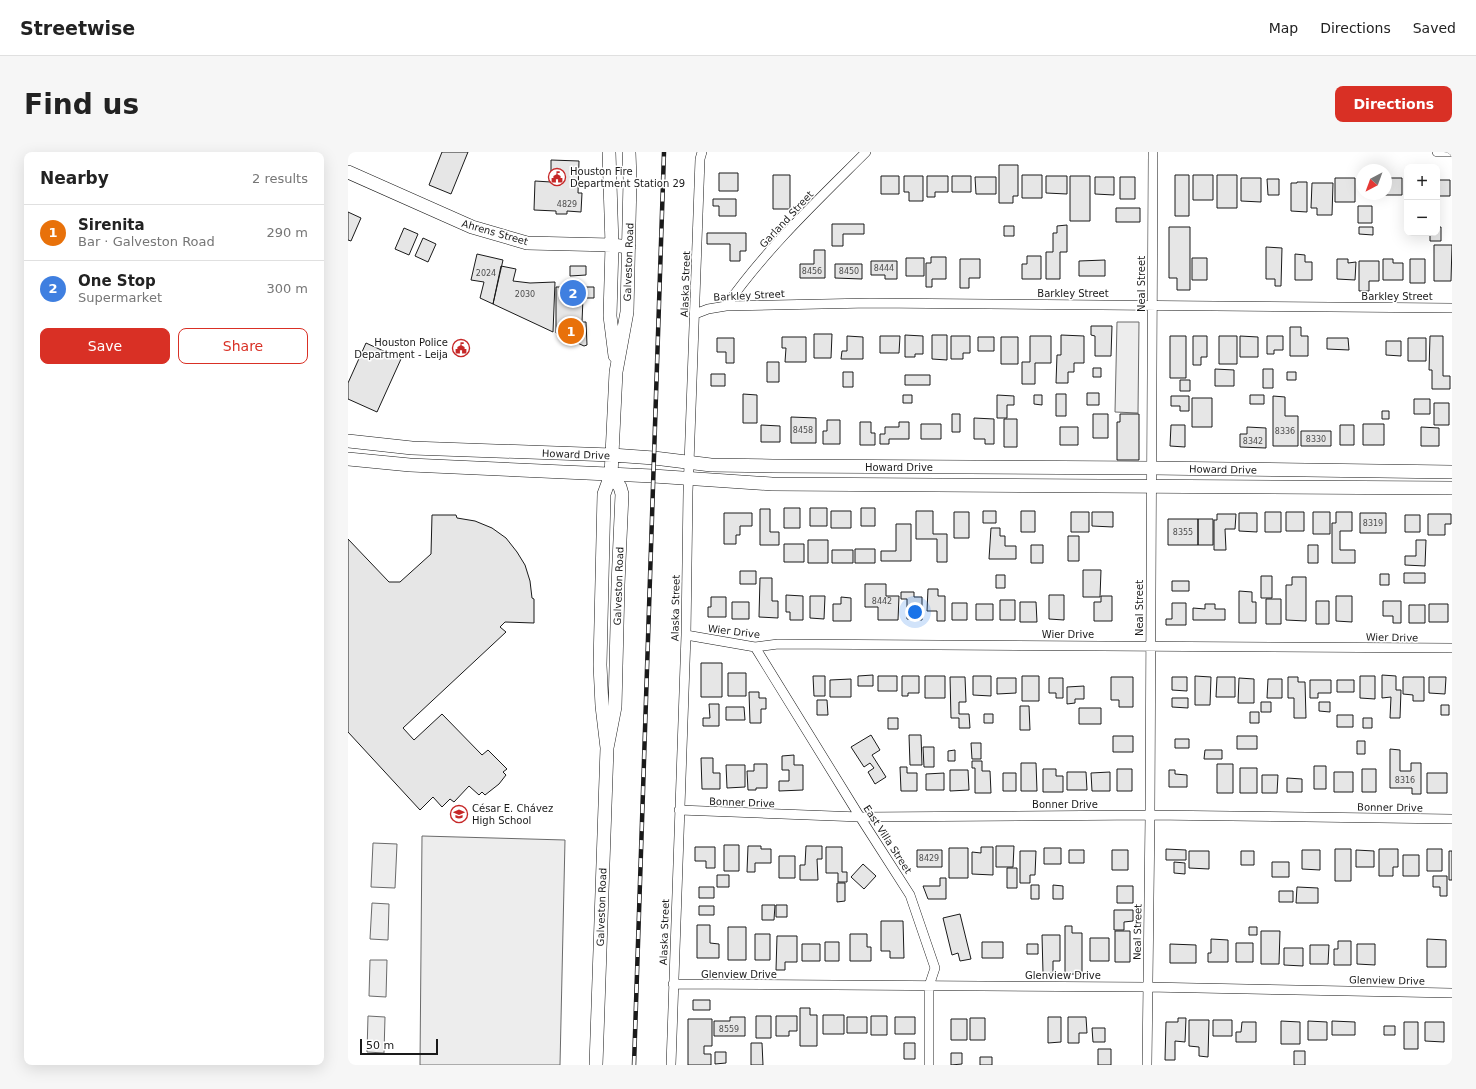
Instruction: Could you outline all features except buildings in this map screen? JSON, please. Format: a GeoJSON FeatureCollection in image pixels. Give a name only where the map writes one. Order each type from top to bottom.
{"type":"FeatureCollection","features":[{"type":"Feature","properties":{"kind":"main road","name":"Galveston Road"},"geometry":{"type":"LineString","coordinates":[[609,152],[612,245],[610,316],[616,372]]}},
{"type":"Feature","properties":{"kind":"main road","name":"Galveston Road"},"geometry":{"type":"LineString","coordinates":[[596,1065],[607,748],[602,706],[601,644],[604,494],[611,475],[616,372],[627,312],[630,180],[629,152]]}},
{"type":"Feature","properties":{"kind":"main road","name":"Ahrens Street"},"geometry":{"type":"LineString","coordinates":[[348,172],[472,227],[527,243],[629,246]]}},
{"type":"Feature","properties":{"kind":"main road"},"geometry":{"type":"LineString","coordinates":[[611,180],[630,180]]}},
{"type":"Feature","properties":{"kind":"main road","name":"Howard Drive"},"geometry":{"type":"LineString","coordinates":[[348,441],[412,448],[612,455],[711,465],[1452,472]]}},
{"type":"Feature","properties":{"kind":"main road"},"geometry":{"type":"LineString","coordinates":[[440,467],[441,449]]}},
{"type":"Feature","properties":{"kind":"main road","name":"Howard Drive"},"geometry":{"type":"LineString","coordinates":[[348,459],[410,466],[772,484],[1452,488]]}},
{"type":"Feature","properties":{"kind":"main road"},"geometry":{"type":"LineString","coordinates":[[973,468],[973,485]]}},
{"type":"Feature","properties":{"kind":"main road"},"geometry":{"type":"LineString","coordinates":[[1251,469],[1251,487]]}},
{"type":"Feature","properties":{"kind":"main road"},"geometry":{"type":"LineString","coordinates":[[1372,471],[1374,487]]}},
{"type":"Feature","properties":{"kind":"main road","name":"Galveston Road"},"geometry":{"type":"LineString","coordinates":[[607,748],[615,707],[622,494],[620,487],[611,475]]}},
{"type":"Feature","properties":{"kind":"main road"},"geometry":{"type":"LineString","coordinates":[[601,644],[617,644]]}},
{"type":"Feature","properties":{"kind":"street","name":"Alaska Street"},"geometry":{"type":"LineString","coordinates":[[671,1065],[686,635],[689,479],[700,158],[702,152]]}},
{"type":"Feature","properties":{"kind":"street","name":"Garland Street"},"geometry":{"type":"LineString","coordinates":[[726,306],[735,293],[790,229],[866,152]]}},
{"type":"Feature","properties":{"kind":"street","name":"Neal Street"},"geometry":{"type":"LineString","coordinates":[[1147,1065],[1150,815],[1152,152]]}},
{"type":"Feature","properties":{"kind":"street"},"geometry":{"type":"LineString","coordinates":[[1437,152],[1452,152]]}},
{"type":"Feature","properties":{"kind":"street","name":"Barkley Street"},"geometry":{"type":"LineString","coordinates":[[695,314],[708,309],[726,306],[870,303],[1452,308]]}},
{"type":"Feature","properties":{"kind":"street","name":"Wier Drive"},"geometry":{"type":"LineString","coordinates":[[686,635],[755,647],[778,644],[1150,645],[1452,648]]}},
{"type":"Feature","properties":{"kind":"street","name":"East Villa Street"},"geometry":{"type":"LineString","coordinates":[[755,647],[910,895],[935,968],[929,986],[929,1065]]}},
{"type":"Feature","properties":{"kind":"street","name":"Bonner Drive"},"geometry":{"type":"LineString","coordinates":[[679,810],[860,817],[1150,815],[1452,819]]}},
{"type":"Feature","properties":{"kind":"street","name":"Glenview Drive"},"geometry":{"type":"LineString","coordinates":[[673,984],[1148,987],[1452,993]]}},
{"type":"Feature","properties":{"kind":"shaded area"},"geometry":{"type":"Polygon","coordinates":[[[1117,322],[1139,322],[1138,413],[1115,412],[1117,322]]]}},
{"type":"Feature","properties":{"kind":"shaded area"},"geometry":{"type":"Polygon","coordinates":[[[422,836],[565,840],[560,1065],[420,1065],[422,836]]]}},
{"type":"Feature","properties":{"kind":"shaded area"},"geometry":{"type":"Polygon","coordinates":[[[373,843],[397,844],[395,888],[371,887],[373,843]]]}},
{"type":"Feature","properties":{"kind":"shaded area"},"geometry":{"type":"Polygon","coordinates":[[[372,903],[389,904],[388,940],[370,939],[372,903]]]}},
{"type":"Feature","properties":{"kind":"shaded area"},"geometry":{"type":"Polygon","coordinates":[[[370,960],[387,960],[386,997],[369,996],[370,960]]]}},
{"type":"Feature","properties":{"kind":"shaded area"},"geometry":{"type":"Polygon","coordinates":[[[368,1016],[385,1017],[384,1053],[367,1052],[368,1016]]]}},
{"type":"Feature","properties":{"kind":"railway"},"geometry":{"type":"LineString","coordinates":[[634,1065],[664,152]]}},
{"type":"Feature","properties":{"kind":"place","name":"Houston Fire Department Station 29"},"geometry":{"type":"Point","coordinates":[557,177]}},
{"type":"Feature","properties":{"kind":"place","name":"One Stop"},"geometry":{"type":"Point","coordinates":[573,293]}},
{"type":"Feature","properties":{"kind":"place","name":"Sirenita"},"geometry":{"type":"Point","coordinates":[571,331]}},
{"type":"Feature","properties":{"kind":"place","name":"Houston Police Department - Leija"},"geometry":{"type":"Point","coordinates":[461,348]}},
{"type":"Feature","properties":{"kind":"place","name":"César E. Chávez High School"},"geometry":{"type":"Point","coordinates":[459,814]}}]}
